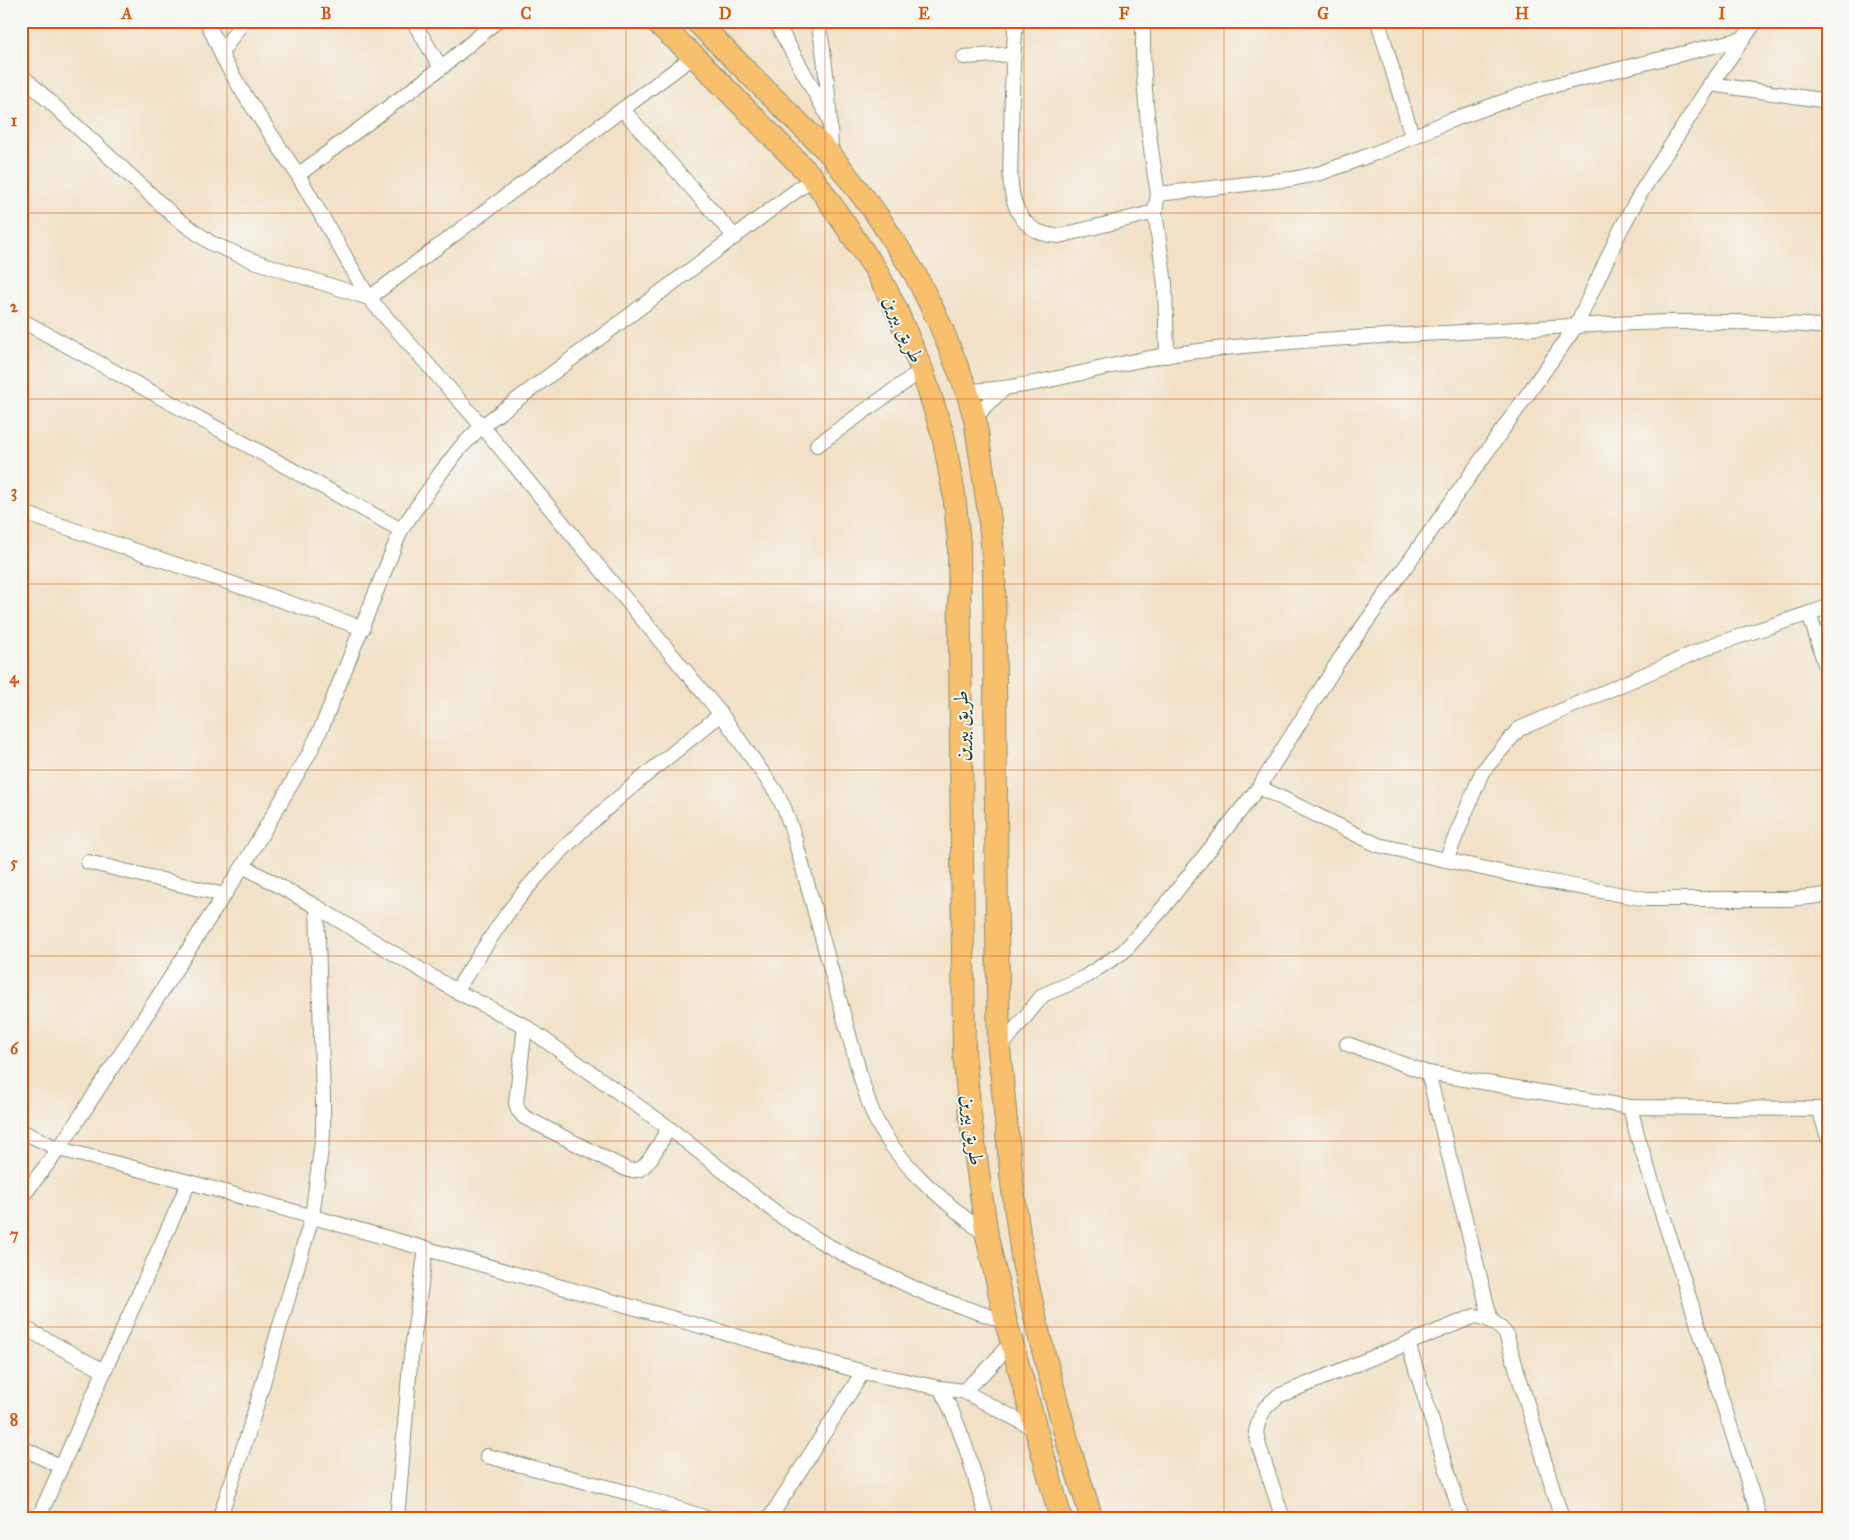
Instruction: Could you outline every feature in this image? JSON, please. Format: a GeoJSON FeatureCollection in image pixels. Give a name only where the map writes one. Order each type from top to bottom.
{"type":"FeatureCollection","features":[{"type":"Feature","properties":{"kind":"main road","name":"طريق بيرين"},"geometry":{"type":"LineString","coordinates":[[655,21],[694,56],[813,178],[876,270],[896,308],[922,370],[943,435],[954,494],[958,543],[964,1053],[970,1115],[986,1236],[1009,1332],[1061,1519]]}},
{"type":"Feature","properties":{"kind":"main road","name":"طريق بيرين"},"geometry":{"type":"LineString","coordinates":[[696,21],[831,156],[876,215],[915,274],[939,322],[967,391],[975,419],[989,513],[994,564],[996,928],[999,1049],[1012,1183],[1023,1263],[1040,1339],[1069,1447],[1092,1519]]}},
{"type":"Feature","properties":{"kind":"street"},"geometry":{"type":"LineString","coordinates":[[207,21],[221,53],[244,94],[298,174],[369,298],[482,426],[721,714],[776,792],[785,810],[862,1082],[876,1119],[892,1145],[927,1184],[986,1236]]}},
{"type":"Feature","properties":{"kind":"street"},"geometry":{"type":"LineString","coordinates":[[221,53],[243,21]]}},
{"type":"Feature","properties":{"kind":"street"},"geometry":{"type":"LineString","coordinates":[[413,21],[441,68]]}},
{"type":"Feature","properties":{"kind":"street"},"geometry":{"type":"LineString","coordinates":[[298,174],[441,68],[497,21]]}},
{"type":"Feature","properties":{"kind":"street"},"geometry":{"type":"LineString","coordinates":[[774,21],[830,121]]}},
{"type":"Feature","properties":{"kind":"street"},"geometry":{"type":"LineString","coordinates":[[818,21],[825,57],[831,156]]}},
{"type":"Feature","properties":{"kind":"street"},"geometry":{"type":"LineString","coordinates":[[1016,21],[1013,54],[1010,180],[1014,202],[1022,218],[1034,230],[1047,236],[1058,236],[1155,212]]}},
{"type":"Feature","properties":{"kind":"street"},"geometry":{"type":"LineString","coordinates":[[1143,21],[1142,61],[1147,118],[1158,194],[1155,212],[1165,284],[1167,356]]}},
{"type":"Feature","properties":{"kind":"street"},"geometry":{"type":"LineString","coordinates":[[1378,21],[1412,136]]}},
{"type":"Feature","properties":{"kind":"street"},"geometry":{"type":"LineString","coordinates":[[999,1049],[1043,995],[1083,978],[1123,952],[1164,908],[1259,787],[1340,659],[1576,326],[1621,229],[1643,189],[1710,84],[1756,21]]}},
{"type":"Feature","properties":{"kind":"street"},"geometry":{"type":"LineString","coordinates":[[1158,194],[1292,179],[1321,173],[1378,152],[1412,136],[1486,107],[1539,88],[1742,39]]}},
{"type":"Feature","properties":{"kind":"street"},"geometry":{"type":"LineString","coordinates":[[964,57],[1013,54]]}},
{"type":"Feature","properties":{"kind":"street"},"geometry":{"type":"LineString","coordinates":[[369,298],[694,56]]}},
{"type":"Feature","properties":{"kind":"street"},"geometry":{"type":"LineString","coordinates":[[21,75],[176,218],[211,242],[251,260],[369,298]]}},
{"type":"Feature","properties":{"kind":"street"},"geometry":{"type":"LineString","coordinates":[[1710,84],[1828,100]]}},
{"type":"Feature","properties":{"kind":"street"},"geometry":{"type":"LineString","coordinates":[[623,110],[735,237]]}},
{"type":"Feature","properties":{"kind":"street"},"geometry":{"type":"LineString","coordinates":[[21,1198],[58,1149],[243,866],[310,752],[363,628],[382,573],[401,530],[439,475],[460,448],[482,426],[813,178]]}},
{"type":"Feature","properties":{"kind":"street"},"geometry":{"type":"LineString","coordinates":[[21,320],[401,530]]}},
{"type":"Feature","properties":{"kind":"street"},"geometry":{"type":"LineString","coordinates":[[967,391],[1004,389],[1167,356],[1284,342],[1576,326],[1692,322],[1794,324],[1828,327]]}},
{"type":"Feature","properties":{"kind":"street"},"geometry":{"type":"LineString","coordinates":[[817,445],[922,370]]}},
{"type":"Feature","properties":{"kind":"street"},"geometry":{"type":"LineString","coordinates":[[975,419],[986,405],[1004,389]]}},
{"type":"Feature","properties":{"kind":"street"},"geometry":{"type":"LineString","coordinates":[[21,512],[363,628]]}},
{"type":"Feature","properties":{"kind":"street"},"geometry":{"type":"LineString","coordinates":[[1446,860],[1482,772],[1518,730],[1713,645],[1828,607]]}},
{"type":"Feature","properties":{"kind":"street"},"geometry":{"type":"LineString","coordinates":[[1809,613],[1828,674]]}},
{"type":"Feature","properties":{"kind":"street"},"geometry":{"type":"LineString","coordinates":[[456,991],[526,889],[547,866],[600,814],[721,714]]}},
{"type":"Feature","properties":{"kind":"street"},"geometry":{"type":"LineString","coordinates":[[1259,787],[1378,845],[1518,876],[1646,899],[1790,899],[1828,895]]}},
{"type":"Feature","properties":{"kind":"street"},"geometry":{"type":"LineString","coordinates":[[88,862],[224,895]]}},
{"type":"Feature","properties":{"kind":"street"},"geometry":{"type":"LineString","coordinates":[[243,866],[317,907],[456,991],[525,1026],[668,1128],[779,1215],[820,1241],[856,1261],[1009,1332],[988,1368],[963,1391]]}},
{"type":"Feature","properties":{"kind":"street"},"geometry":{"type":"LineString","coordinates":[[219,1519],[248,1434],[312,1217],[322,1134],[324,1098],[317,907]]}},
{"type":"Feature","properties":{"kind":"street"},"geometry":{"type":"LineString","coordinates":[[525,1026],[516,1103],[518,1110],[524,1117],[628,1170],[642,1169],[668,1128]]}},
{"type":"Feature","properties":{"kind":"street"},"geometry":{"type":"LineString","coordinates":[[1347,1044],[1428,1073],[1630,1107],[1823,1108],[1828,1137]]}},
{"type":"Feature","properties":{"kind":"street"},"geometry":{"type":"LineString","coordinates":[[1428,1073],[1491,1321]]}},
{"type":"Feature","properties":{"kind":"street"},"geometry":{"type":"LineString","coordinates":[[1630,1107],[1641,1147],[1760,1519]]}},
{"type":"Feature","properties":{"kind":"street"},"geometry":{"type":"LineString","coordinates":[[21,1131],[58,1149],[189,1182],[863,1372],[963,1391],[1036,1429]]}},
{"type":"Feature","properties":{"kind":"street"},"geometry":{"type":"LineString","coordinates":[[38,1519],[189,1182]]}},
{"type":"Feature","properties":{"kind":"street"},"geometry":{"type":"LineString","coordinates":[[396,1519],[410,1364],[426,1248]]}},
{"type":"Feature","properties":{"kind":"street"},"geometry":{"type":"LineString","coordinates":[[1283,1519],[1258,1446],[1256,1432],[1265,1408],[1278,1396],[1475,1316],[1491,1321],[1506,1334],[1562,1519]]}},
{"type":"Feature","properties":{"kind":"street"},"geometry":{"type":"LineString","coordinates":[[21,1326],[104,1370]]}},
{"type":"Feature","properties":{"kind":"street"},"geometry":{"type":"LineString","coordinates":[[1408,1343],[1462,1519]]}},
{"type":"Feature","properties":{"kind":"street"},"geometry":{"type":"LineString","coordinates":[[769,1519],[863,1372]]}},
{"type":"Feature","properties":{"kind":"street"},"geometry":{"type":"LineString","coordinates":[[940,1388],[956,1418],[987,1519]]}},
{"type":"Feature","properties":{"kind":"street"},"geometry":{"type":"LineString","coordinates":[[21,1447],[61,1467]]}},
{"type":"Feature","properties":{"kind":"street"},"geometry":{"type":"LineString","coordinates":[[487,1456],[629,1493],[710,1519]]}}]}
